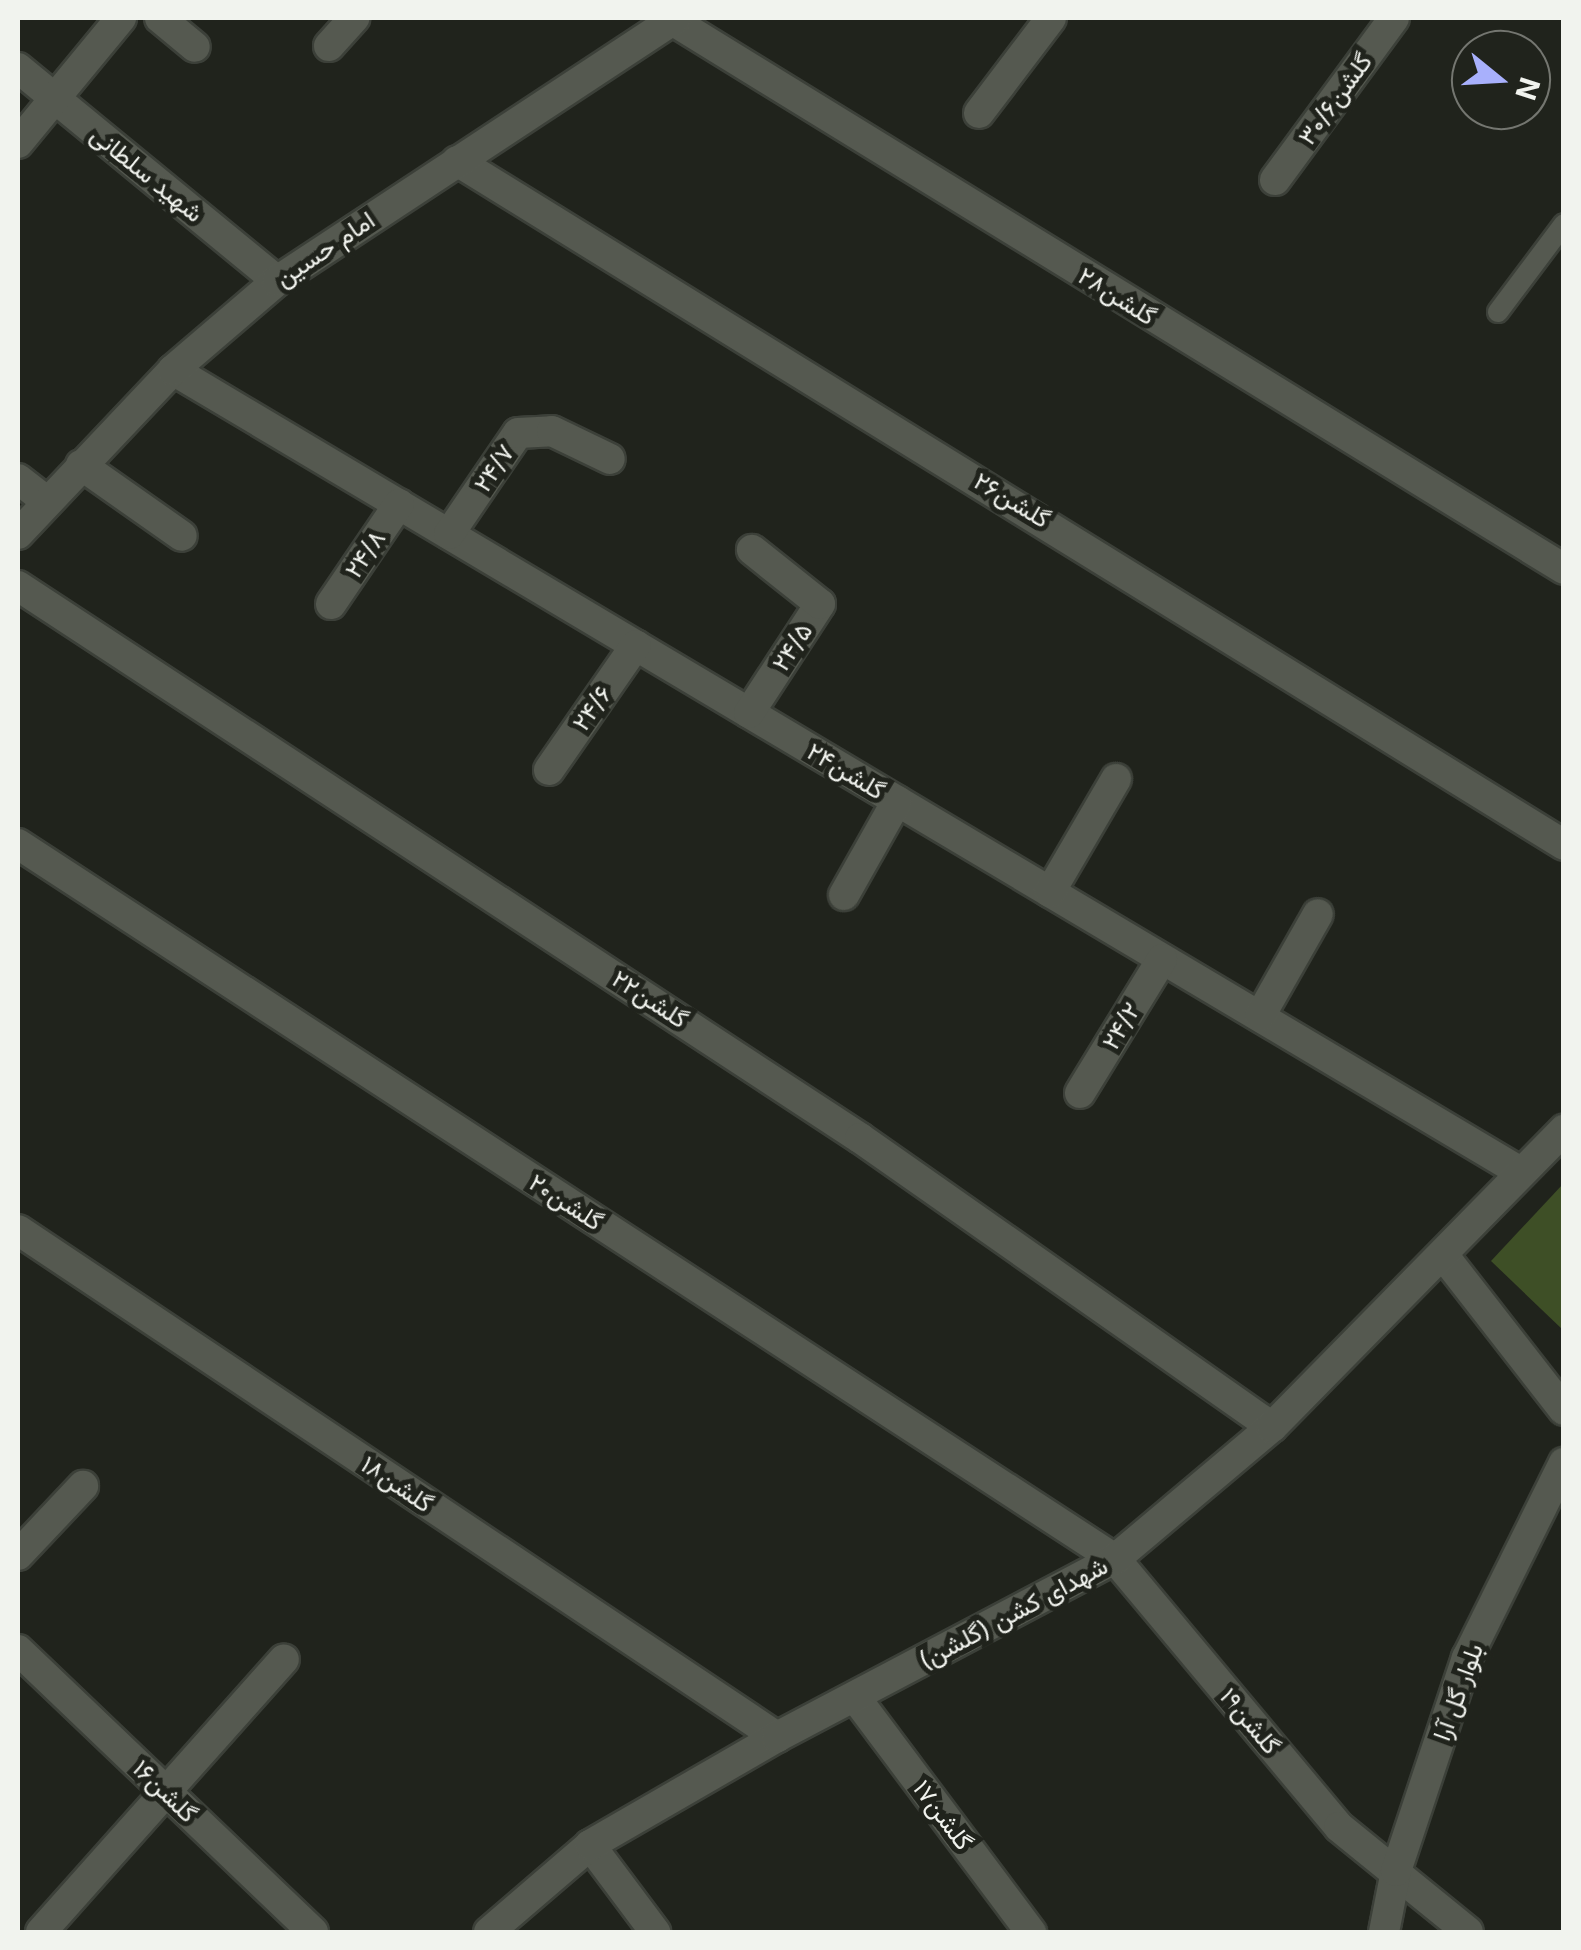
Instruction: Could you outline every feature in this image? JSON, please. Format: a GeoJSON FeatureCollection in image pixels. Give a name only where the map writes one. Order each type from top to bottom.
{"type":"FeatureCollection","features":[{"type":"Feature","properties":{"kind":"street"},"geometry":{"type":"LineString","coordinates":[[18,143],[122,18]]}},
{"type":"Feature","properties":{"kind":"street"},"geometry":{"type":"LineString","coordinates":[[160,18],[195,47]]}},
{"type":"Feature","properties":{"kind":"street"},"geometry":{"type":"LineString","coordinates":[[329,46],[354,18]]}},
{"type":"Feature","properties":{"kind":"street"},"geometry":{"type":"LineString","coordinates":[[979,113],[1051,18]]}},
{"type":"Feature","properties":{"kind":"street","name":"گلشن۳۰/۶"},"geometry":{"type":"LineString","coordinates":[[1275,180],[1394,18]]}},
{"type":"Feature","properties":{"kind":"street","name":"امام حسین"},"geometry":{"type":"LineString","coordinates":[[18,534],[173,370],[277,281],[674,19]]}},
{"type":"Feature","properties":{"kind":"street","name":"گلشن۲۸"},"geometry":{"type":"LineString","coordinates":[[674,19],[1564,569]]}},
{"type":"Feature","properties":{"kind":"street","name":"شهید سلطانی"},"geometry":{"type":"LineString","coordinates":[[18,68],[277,281]]}},
{"type":"Feature","properties":{"kind":"street","name":"گلشن۲۶"},"geometry":{"type":"LineString","coordinates":[[457,161],[1564,845]]}},
{"type":"Feature","properties":{"kind":"street","name":"گلشن۲۴"},"geometry":{"type":"LineString","coordinates":[[173,370],[1520,1171]]}},
{"type":"Feature","properties":{"kind":"street","name":"۲۴/۷"},"geometry":{"type":"LineString","coordinates":[[449,534],[518,432],[552,431],[610,459]]}},
{"type":"Feature","properties":{"kind":"street"},"geometry":{"type":"LineString","coordinates":[[81,465],[182,536]]}},
{"type":"Feature","properties":{"kind":"street"},"geometry":{"type":"LineString","coordinates":[[18,479],[46,501]]}},
{"type":"Feature","properties":{"kind":"street","name":"۲۴/۸"},"geometry":{"type":"LineString","coordinates":[[331,604],[399,504]]}},
{"type":"Feature","properties":{"kind":"street","name":"۲۴/۵"},"geometry":{"type":"LineString","coordinates":[[749,713],[820,604],[752,550]]}},
{"type":"Feature","properties":{"kind":"street","name":"گلشن۲۲"},"geometry":{"type":"LineString","coordinates":[[18,586],[828,1116],[1272,1427]]}},
{"type":"Feature","properties":{"kind":"street","name":"۲۴/۶"},"geometry":{"type":"LineString","coordinates":[[549,770],[636,645]]}},
{"type":"Feature","properties":{"kind":"street"},"geometry":{"type":"LineString","coordinates":[[1050,892],[1116,779]]}},
{"type":"Feature","properties":{"kind":"street"},"geometry":{"type":"LineString","coordinates":[[844,895],[897,801]]}},
{"type":"Feature","properties":{"kind":"street","name":"گلشن۲۰"},"geometry":{"type":"LineString","coordinates":[[18,844],[1115,1559]]}},
{"type":"Feature","properties":{"kind":"street"},"geometry":{"type":"LineString","coordinates":[[1260,1016],[1318,914]]}},
{"type":"Feature","properties":{"kind":"street","name":"۲۴/۲"},"geometry":{"type":"LineString","coordinates":[[1080,1093],[1162,958]]}},
{"type":"Feature","properties":{"kind":"street","name":"شهدای کشن (گلشن)"},"geometry":{"type":"LineString","coordinates":[[489,1932],[590,1845],[777,1737],[1115,1559],[1272,1427],[1564,1130]]}},
{"type":"Feature","properties":{"kind":"street","name":"گلشن۱۸"},"geometry":{"type":"LineString","coordinates":[[18,1230],[777,1737]]}},
{"type":"Feature","properties":{"kind":"street"},"geometry":{"type":"LineString","coordinates":[[1444,1256],[1564,1410]]}},
{"type":"Feature","properties":{"kind":"street","name":"بلوار گل آرا"},"geometry":{"type":"LineString","coordinates":[[1384,1932],[1396,1871],[1467,1658],[1564,1463]]}},
{"type":"Feature","properties":{"kind":"street"},"geometry":{"type":"LineString","coordinates":[[18,1555],[83,1486]]}},
{"type":"Feature","properties":{"kind":"street","name":"گلشن۱۹"},"geometry":{"type":"LineString","coordinates":[[1115,1559],[1339,1827],[1468,1932]]}},
{"type":"Feature","properties":{"kind":"street","name":"گلشن۱۶"},"geometry":{"type":"LineString","coordinates":[[18,1650],[313,1932]]}},
{"type":"Feature","properties":{"kind":"street"},"geometry":{"type":"LineString","coordinates":[[40,1932],[284,1659]]}},
{"type":"Feature","properties":{"kind":"street","name":"گلشن۱۷"},"geometry":{"type":"LineString","coordinates":[[855,1697],[1030,1932]]}},
{"type":"Feature","properties":{"kind":"street"},"geometry":{"type":"LineString","coordinates":[[590,1845],[655,1932]]}},
{"type":"Feature","properties":{"kind":"lane"},"geometry":{"type":"LineString","coordinates":[[1498,312],[1564,224]]}},
{"type":"Feature","properties":{"kind":"green space"},"geometry":{"type":"Polygon","coordinates":[[[1563,1184],[1563,1330],[1491,1261],[1563,1184]]]}}]}
